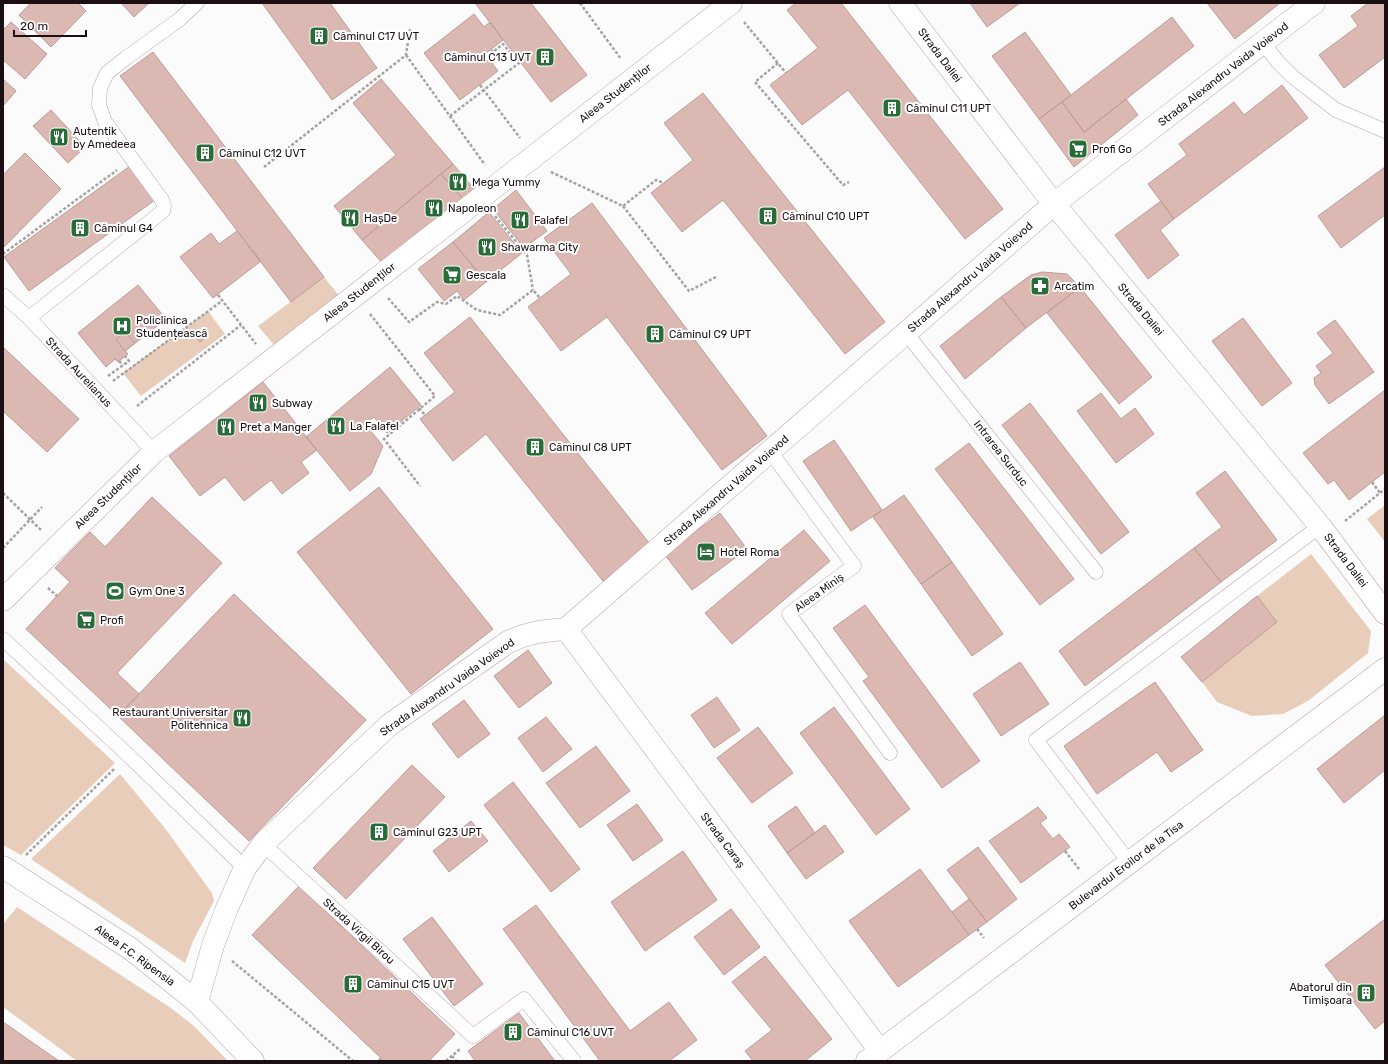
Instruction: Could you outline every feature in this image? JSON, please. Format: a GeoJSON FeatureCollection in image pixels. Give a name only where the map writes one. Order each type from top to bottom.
{"type":"FeatureCollection","features":[{"type":"Feature","properties":{"kind":"street","name":"Strada Daliei"},"geometry":{"type":"LineString","coordinates":[[900,3],[1054,204],[1320,526],[1385,613]]}},
{"type":"Feature","properties":{"kind":"street","name":"Strada Alexandru Vaida Voievod"},"geometry":{"type":"LineString","coordinates":[[197,1002],[213,945],[227,908],[245,868],[263,844],[388,725],[508,642],[536,631],[566,629],[1054,204],[1314,3]]}},
{"type":"Feature","properties":{"kind":"street","name":"Aleea Studenților"},"geometry":{"type":"LineString","coordinates":[[3,600],[154,452],[730,4]]}},
{"type":"Feature","properties":{"kind":"street","name":"Strada Caraș"},"geometry":{"type":"LineString","coordinates":[[566,629],[874,1056]]}},
{"type":"Feature","properties":{"kind":"street","name":"Bulevardul Eroilor de la Tisa"},"geometry":{"type":"LineString","coordinates":[[874,1056],[1385,669]]}},
{"type":"Feature","properties":{"kind":"street","name":"Aleea F.C. Ripensia"},"geometry":{"type":"LineString","coordinates":[[10,868],[131,949],[197,1002],[253,1061]]}},
{"type":"Feature","properties":{"kind":"lane"},"geometry":{"type":"LineString","coordinates":[[29,318],[162,211],[164,206],[162,200],[102,117],[99,100],[101,83],[107,73],[120,62],[180,19],[196,3]]}},
{"type":"Feature","properties":{"kind":"lane"},"geometry":{"type":"LineString","coordinates":[[1263,43],[1278,62],[1293,77],[1336,110],[1385,131]]}},
{"type":"Feature","properties":{"kind":"lane","name":"Strada Aurelianus"},"geometry":{"type":"LineString","coordinates":[[3,295],[29,318],[154,452]]}},
{"type":"Feature","properties":{"kind":"lane","name":"Intrarea Surduc"},"geometry":{"type":"LineString","coordinates":[[906,333],[1096,572]]}},
{"type":"Feature","properties":{"kind":"lane","name":"Aleea Miniș"},"geometry":{"type":"LineString","coordinates":[[770,451],[854,566],[789,614],[890,753]]}},
{"type":"Feature","properties":{"kind":"lane"},"geometry":{"type":"LineString","coordinates":[[1130,862],[1036,740],[1320,526]]}},
{"type":"Feature","properties":{"kind":"lane"},"geometry":{"type":"LineString","coordinates":[[3,639],[128,755],[245,868]]}},
{"type":"Feature","properties":{"kind":"lane","name":"Strada Virgil Birou"},"geometry":{"type":"LineString","coordinates":[[263,844],[473,1036],[524,999],[574,1061]]}},
{"type":"Feature","properties":{"kind":"path"},"geometry":{"type":"LineString","coordinates":[[580,3],[635,78]]}},
{"type":"Feature","properties":{"kind":"path"},"geometry":{"type":"LineString","coordinates":[[730,4],[786,73]]}},
{"type":"Feature","properties":{"kind":"path"},"geometry":{"type":"LineString","coordinates":[[264,167],[406,55],[410,29]]}},
{"type":"Feature","properties":{"kind":"path"},"geometry":{"type":"LineString","coordinates":[[450,116],[519,63],[504,44],[493,52],[491,50]]}},
{"type":"Feature","properties":{"kind":"path"},"geometry":{"type":"LineString","coordinates":[[406,55],[499,184]]}},
{"type":"Feature","properties":{"kind":"path"},"geometry":{"type":"LineString","coordinates":[[778,63],[755,82],[843,185],[849,182]]}},
{"type":"Feature","properties":{"kind":"path"},"geometry":{"type":"LineString","coordinates":[[480,85],[531,159],[623,206],[689,291],[716,277]]}},
{"type":"Feature","properties":{"kind":"path"},"geometry":{"type":"LineString","coordinates":[[3,254],[132,159]]}},
{"type":"Feature","properties":{"kind":"path"},"geometry":{"type":"LineString","coordinates":[[623,206],[656,180],[664,184]]}},
{"type":"Feature","properties":{"kind":"path"},"geometry":{"type":"LineString","coordinates":[[481,198],[527,255],[533,290],[540,298]]}},
{"type":"Feature","properties":{"kind":"path"},"geometry":{"type":"LineString","coordinates":[[373,281],[409,322],[437,302],[446,304],[457,296],[477,310],[500,315],[533,290]]}},
{"type":"Feature","properties":{"kind":"path"},"geometry":{"type":"LineString","coordinates":[[218,295],[270,362]]}},
{"type":"Feature","properties":{"kind":"path"},"geometry":{"type":"LineString","coordinates":[[356,295],[435,396],[384,439],[420,486]]}},
{"type":"Feature","properties":{"kind":"path"},"geometry":{"type":"LineString","coordinates":[[108,385],[222,301]]}},
{"type":"Feature","properties":{"kind":"path"},"geometry":{"type":"LineString","coordinates":[[136,406],[241,325]]}},
{"type":"Feature","properties":{"kind":"path"},"geometry":{"type":"LineString","coordinates":[[103,380],[129,361],[125,356]]}},
{"type":"Feature","properties":{"kind":"path"},"geometry":{"type":"LineString","coordinates":[[119,361],[123,365]]}},
{"type":"Feature","properties":{"kind":"path"},"geometry":{"type":"LineString","coordinates":[[419,408],[425,415]]}},
{"type":"Feature","properties":{"kind":"path"},"geometry":{"type":"LineString","coordinates":[[1372,482],[1380,493]]}},
{"type":"Feature","properties":{"kind":"path"},"geometry":{"type":"LineString","coordinates":[[1344,521],[1385,489]]}},
{"type":"Feature","properties":{"kind":"path"},"geometry":{"type":"LineString","coordinates":[[3,493],[31,520]]}},
{"type":"Feature","properties":{"kind":"path"},"geometry":{"type":"LineString","coordinates":[[3,548],[42,508]]}},
{"type":"Feature","properties":{"kind":"path"},"geometry":{"type":"LineString","coordinates":[[10,868],[128,755]]}},
{"type":"Feature","properties":{"kind":"path"},"geometry":{"type":"LineString","coordinates":[[1065,851],[1079,869]]}},
{"type":"Feature","properties":{"kind":"path"},"geometry":{"type":"LineString","coordinates":[[977,929],[984,938]]}},
{"type":"Feature","properties":{"kind":"path"},"geometry":{"type":"LineString","coordinates":[[213,945],[353,1061]]}},
{"type":"Feature","properties":{"kind":"path"},"geometry":{"type":"LineString","coordinates":[[452,1056],[456,1061]]}},
{"type":"Feature","properties":{"kind":"shaded area"},"geometry":{"type":"Polygon","coordinates":[[[324,277],[341,298],[275,346],[258,326],[324,277]]]}},
{"type":"Feature","properties":{"kind":"shaded area"},"geometry":{"type":"Polygon","coordinates":[[[208,311],[225,334],[141,396],[123,373],[208,311]]]}},
{"type":"Feature","properties":{"kind":"shaded area"},"geometry":{"type":"Polygon","coordinates":[[[1385,505],[1385,542],[1367,519],[1385,505]]]}},
{"type":"Feature","properties":{"kind":"shaded area"},"geometry":{"type":"Polygon","coordinates":[[[1311,554],[1371,631],[1368,653],[1308,701],[1283,714],[1252,716],[1217,702],[1202,682],[1277,622],[1257,596],[1311,554]]]}},
{"type":"Feature","properties":{"kind":"shaded area"},"geometry":{"type":"Polygon","coordinates":[[[3,659],[115,763],[21,855],[3,845],[3,659]]]}},
{"type":"Feature","properties":{"kind":"shaded area"},"geometry":{"type":"Polygon","coordinates":[[[120,774],[164,827],[212,893],[214,901],[193,941],[185,963],[31,859],[120,774]]]}},
{"type":"Feature","properties":{"kind":"shaded area"},"geometry":{"type":"Polygon","coordinates":[[[17,907],[171,1008],[194,1026],[228,1061],[77,1061],[3,1007],[3,924],[17,907]]]}},
{"type":"Feature","properties":{"kind":"building"},"geometry":{"type":"Polygon","coordinates":[[[31,3],[78,3],[86,11],[51,47],[19,15],[31,3]]]}},
{"type":"Feature","properties":{"kind":"building"},"geometry":{"type":"Polygon","coordinates":[[[121,3],[149,3],[134,17],[121,3]]]}},
{"type":"Feature","properties":{"kind":"building","name":"Căminul C17 UVT"},"geometry":{"type":"Polygon","coordinates":[[[262,3],[330,3],[377,68],[332,100],[262,3]]]}},
{"type":"Feature","properties":{"kind":"building","name":"Căminul C13 UVT"},"geometry":{"type":"Polygon","coordinates":[[[475,3],[531,3],[587,75],[551,102],[475,3]]]}},
{"type":"Feature","properties":{"kind":"building","name":"Căminul C11 UPT"},"geometry":{"type":"Polygon","coordinates":[[[796,3],[841,3],[1003,209],[965,239],[848,90],[802,125],[770,85],[818,48],[787,10],[796,3]]]}},
{"type":"Feature","properties":{"kind":"building"},"geometry":{"type":"Polygon","coordinates":[[[970,3],[1020,3],[987,27],[970,3]]]}},
{"type":"Feature","properties":{"kind":"building"},"geometry":{"type":"Polygon","coordinates":[[[1207,3],[1280,3],[1235,39],[1207,3]]]}},
{"type":"Feature","properties":{"kind":"building"},"geometry":{"type":"Polygon","coordinates":[[[1368,3],[1385,3],[1385,57],[1344,88],[1319,55],[1358,26],[1351,16],[1368,3]]]}},
{"type":"Feature","properties":{"kind":"building"},"geometry":{"type":"Polygon","coordinates":[[[474,14],[484,27],[490,22],[503,40],[485,54],[498,71],[460,100],[424,53],[474,14]]]}},
{"type":"Feature","properties":{"kind":"building"},"geometry":{"type":"Polygon","coordinates":[[[1172,17],[1194,46],[1084,132],[1062,102],[1172,17]]]}},
{"type":"Feature","properties":{"kind":"building"},"geometry":{"type":"Polygon","coordinates":[[[11,22],[47,54],[25,79],[3,60],[3,30],[11,22]]]}},
{"type":"Feature","properties":{"kind":"building"},"geometry":{"type":"Polygon","coordinates":[[[1025,32],[1071,95],[1039,119],[992,56],[1025,32]]]}},
{"type":"Feature","properties":{"kind":"building","name":"Căminul C12 UVT"},"geometry":{"type":"Polygon","coordinates":[[[153,52],[324,277],[291,302],[120,76],[153,52]]]}},
{"type":"Feature","properties":{"kind":"building"},"geometry":{"type":"Polygon","coordinates":[[[3,79],[16,91],[3,106],[3,79]]]}},
{"type":"Feature","properties":{"kind":"building"},"geometry":{"type":"Polygon","coordinates":[[[381,79],[453,164],[362,240],[334,206],[396,155],[353,103],[381,79]]]}},
{"type":"Feature","properties":{"kind":"building"},"geometry":{"type":"Polygon","coordinates":[[[1282,85],[1308,118],[1174,219],[1148,184],[1187,155],[1179,144],[1234,102],[1244,115],[1282,85]]]}},
{"type":"Feature","properties":{"kind":"building","name":"Căminul C10 UPT"},"geometry":{"type":"Polygon","coordinates":[[[703,93],[885,322],[845,354],[723,200],[682,232],[651,193],[693,160],[664,123],[703,93]]]}},
{"type":"Feature","properties":{"kind":"building","name":"Profi Go"},"geometry":{"type":"Polygon","coordinates":[[[1126,99],[1138,115],[1074,167],[1039,119],[1062,102],[1084,132],[1126,99]]]}},
{"type":"Feature","properties":{"kind":"building","name":"Autentik by Amedeea"},"geometry":{"type":"Polygon","coordinates":[[[51,110],[85,147],[68,163],[33,126],[51,110]]]}},
{"type":"Feature","properties":{"kind":"building"},"geometry":{"type":"Polygon","coordinates":[[[25,153],[61,189],[3,248],[3,175],[25,153]]]}},
{"type":"Feature","properties":{"kind":"building","name":"Mega Yummy"},"geometry":{"type":"Polygon","coordinates":[[[453,164],[475,190],[463,199],[441,174],[453,164]]]}},
{"type":"Feature","properties":{"kind":"building","name":"Căminul G4"},"geometry":{"type":"Polygon","coordinates":[[[130,166],[155,200],[29,291],[4,257],[130,166]]]}},
{"type":"Feature","properties":{"kind":"building"},"geometry":{"type":"Polygon","coordinates":[[[1385,167],[1385,215],[1341,248],[1318,216],[1385,167]]]}},
{"type":"Feature","properties":{"kind":"building"},"geometry":{"type":"Polygon","coordinates":[[[441,174],[463,199],[384,265],[362,240],[441,174]]]}},
{"type":"Feature","properties":{"kind":"building","name":"Falafel"},"geometry":{"type":"Polygon","coordinates":[[[516,190],[547,231],[524,248],[493,209],[516,190]]]}},
{"type":"Feature","properties":{"kind":"building"},"geometry":{"type":"Polygon","coordinates":[[[1161,201],[1174,219],[1160,230],[1179,255],[1148,279],[1115,235],[1161,201]]]}},
{"type":"Feature","properties":{"kind":"building","name":"Căminul C9 UPT"},"geometry":{"type":"Polygon","coordinates":[[[592,203],[767,436],[722,470],[607,317],[561,351],[528,307],[571,274],[544,238],[592,203]]]}},
{"type":"Feature","properties":{"kind":"building","name":"Shawarma City"},"geometry":{"type":"Polygon","coordinates":[[[489,212],[522,253],[486,282],[453,242],[489,212]]]}},
{"type":"Feature","properties":{"kind":"building"},"geometry":{"type":"Polygon","coordinates":[[[237,231],[261,261],[213,298],[180,257],[211,233],[219,244],[237,231]]]}},
{"type":"Feature","properties":{"kind":"building","name":"Gescala"},"geometry":{"type":"Polygon","coordinates":[[[453,242],[486,282],[464,300],[457,291],[444,301],[418,269],[453,242]]]}},
{"type":"Feature","properties":{"kind":"building"},"geometry":{"type":"Polygon","coordinates":[[[1042,272],[1067,274],[1080,287],[1026,328],[1001,297],[1031,275],[1042,272]]]}},
{"type":"Feature","properties":{"kind":"building","name":"Policlinica Studențească"},"geometry":{"type":"Polygon","coordinates":[[[138,285],[166,319],[125,351],[128,354],[118,362],[115,359],[106,367],[78,333],[138,285]]]}},
{"type":"Feature","properties":{"kind":"building"},"geometry":{"type":"Polygon","coordinates":[[[1080,287],[1152,377],[1119,404],[1047,313],[1080,287]]]}},
{"type":"Feature","properties":{"kind":"building"},"geometry":{"type":"Polygon","coordinates":[[[1001,297],[1026,328],[965,379],[940,346],[1001,297]]]}},
{"type":"Feature","properties":{"kind":"building","name":"Căminul C8 UPT"},"geometry":{"type":"Polygon","coordinates":[[[470,317],[650,544],[603,581],[486,434],[453,461],[420,419],[455,392],[424,353],[470,317]]]}},
{"type":"Feature","properties":{"kind":"building"},"geometry":{"type":"Polygon","coordinates":[[[1243,318],[1292,383],[1262,406],[1212,341],[1243,318]]]}},
{"type":"Feature","properties":{"kind":"building"},"geometry":{"type":"Polygon","coordinates":[[[1335,320],[1374,372],[1329,404],[1315,385],[1314,378],[1321,373],[1316,366],[1333,353],[1317,333],[1335,320]]]}},
{"type":"Feature","properties":{"kind":"building"},"geometry":{"type":"Polygon","coordinates":[[[200,330],[206,337],[200,342],[194,334],[200,330]]]}},
{"type":"Feature","properties":{"kind":"building"},"geometry":{"type":"Polygon","coordinates":[[[125,332],[135,343],[125,351],[116,340],[125,332]]]}},
{"type":"Feature","properties":{"kind":"building"},"geometry":{"type":"Polygon","coordinates":[[[3,347],[79,419],[47,452],[3,411],[3,347]]]}},
{"type":"Feature","properties":{"kind":"building"},"geometry":{"type":"Polygon","coordinates":[[[390,367],[421,405],[387,433],[374,417],[365,424],[383,446],[371,474],[350,491],[306,437],[390,367]]]}},
{"type":"Feature","properties":{"kind":"building"},"geometry":{"type":"Polygon","coordinates":[[[263,382],[317,450],[301,462],[309,473],[282,494],[271,480],[244,501],[225,477],[200,496],[169,456],[263,382]]]}},
{"type":"Feature","properties":{"kind":"building"},"geometry":{"type":"Polygon","coordinates":[[[1385,390],[1385,472],[1349,500],[1334,480],[1328,484],[1303,453],[1385,390]]]}},
{"type":"Feature","properties":{"kind":"building"},"geometry":{"type":"Polygon","coordinates":[[[1101,393],[1121,419],[1135,408],[1154,434],[1116,463],[1077,411],[1101,393]]]}},
{"type":"Feature","properties":{"kind":"building"},"geometry":{"type":"Polygon","coordinates":[[[1030,403],[1129,532],[1101,554],[1002,425],[1030,403]]]}},
{"type":"Feature","properties":{"kind":"building"},"geometry":{"type":"Polygon","coordinates":[[[834,440],[882,510],[851,531],[803,461],[834,440]]]}},
{"type":"Feature","properties":{"kind":"building"},"geometry":{"type":"Polygon","coordinates":[[[969,443],[1074,579],[1040,605],[935,469],[969,443]]]}},
{"type":"Feature","properties":{"kind":"building"},"geometry":{"type":"Polygon","coordinates":[[[1225,471],[1277,540],[1221,582],[1194,548],[1222,527],[1196,493],[1225,471]]]}},
{"type":"Feature","properties":{"kind":"building"},"geometry":{"type":"Polygon","coordinates":[[[379,487],[493,629],[411,694],[297,552],[379,487]]]}},
{"type":"Feature","properties":{"kind":"building"},"geometry":{"type":"Polygon","coordinates":[[[904,495],[952,562],[921,584],[873,517],[904,495]]]}},
{"type":"Feature","properties":{"kind":"building"},"geometry":{"type":"Polygon","coordinates":[[[152,497],[222,563],[117,673],[139,694],[118,716],[26,629],[70,582],[55,568],[71,551],[90,532],[105,547],[152,497]]]}},
{"type":"Feature","properties":{"kind":"building","name":"Hotel Roma"},"geometry":{"type":"Polygon","coordinates":[[[720,513],[747,549],[692,590],[665,555],[720,513]]]}},
{"type":"Feature","properties":{"kind":"building"},"geometry":{"type":"Polygon","coordinates":[[[804,530],[830,561],[732,644],[705,613],[804,530]]]}},
{"type":"Feature","properties":{"kind":"building"},"geometry":{"type":"Polygon","coordinates":[[[1194,548],[1221,582],[1085,686],[1059,651],[1194,548]]]}},
{"type":"Feature","properties":{"kind":"building"},"geometry":{"type":"Polygon","coordinates":[[[952,562],[1003,634],[972,656],[921,584],[952,562]]]}},
{"type":"Feature","properties":{"kind":"building","name":"Restaurant Universitar Politehnica"},"geometry":{"type":"Polygon","coordinates":[[[234,594],[366,720],[249,841],[118,716],[234,594]]]}},
{"type":"Feature","properties":{"kind":"building"},"geometry":{"type":"Polygon","coordinates":[[[1257,596],[1277,622],[1202,682],[1181,657],[1257,596]]]}},
{"type":"Feature","properties":{"kind":"building"},"geometry":{"type":"Polygon","coordinates":[[[865,605],[980,761],[942,788],[863,681],[869,677],[833,628],[865,605]]]}},
{"type":"Feature","properties":{"kind":"building"},"geometry":{"type":"Polygon","coordinates":[[[528,650],[552,683],[519,708],[494,676],[528,650]]]}},
{"type":"Feature","properties":{"kind":"building"},"geometry":{"type":"Polygon","coordinates":[[[1020,662],[1049,704],[1001,736],[973,694],[1020,662]]]}},
{"type":"Feature","properties":{"kind":"building"},"geometry":{"type":"Polygon","coordinates":[[[1155,682],[1203,750],[1171,772],[1157,752],[1097,794],[1064,746],[1155,682]]]}},
{"type":"Feature","properties":{"kind":"building"},"geometry":{"type":"Polygon","coordinates":[[[717,697],[740,730],[714,748],[691,715],[717,697]]]}},
{"type":"Feature","properties":{"kind":"building"},"geometry":{"type":"Polygon","coordinates":[[[464,700],[490,734],[458,758],[432,724],[464,700]]]}},
{"type":"Feature","properties":{"kind":"building"},"geometry":{"type":"Polygon","coordinates":[[[834,707],[910,809],[876,835],[800,733],[834,707]]]}},
{"type":"Feature","properties":{"kind":"building"},"geometry":{"type":"Polygon","coordinates":[[[1385,715],[1385,770],[1344,803],[1317,769],[1385,715]]]}},
{"type":"Feature","properties":{"kind":"building"},"geometry":{"type":"Polygon","coordinates":[[[546,717],[572,749],[543,772],[518,738],[546,717]]]}},
{"type":"Feature","properties":{"kind":"building"},"geometry":{"type":"Polygon","coordinates":[[[758,727],[793,773],[752,803],[717,758],[758,727]]]}},
{"type":"Feature","properties":{"kind":"building"},"geometry":{"type":"Polygon","coordinates":[[[596,746],[630,791],[580,828],[546,783],[596,746]]]}},
{"type":"Feature","properties":{"kind":"building","name":"Căminul G23 UPT"},"geometry":{"type":"Polygon","coordinates":[[[412,765],[445,797],[346,899],[313,868],[412,765]]]}},
{"type":"Feature","properties":{"kind":"building"},"geometry":{"type":"Polygon","coordinates":[[[513,782],[580,869],[551,892],[484,805],[513,782]]]}},
{"type":"Feature","properties":{"kind":"building"},"geometry":{"type":"Polygon","coordinates":[[[637,804],[663,840],[633,861],[607,825],[637,804]]]}},
{"type":"Feature","properties":{"kind":"building"},"geometry":{"type":"Polygon","coordinates":[[[796,806],[815,833],[787,853],[768,826],[796,806]]]}},
{"type":"Feature","properties":{"kind":"building"},"geometry":{"type":"Polygon","coordinates":[[[1038,807],[1047,818],[1040,823],[1053,839],[1059,834],[1070,847],[1021,883],[989,841],[1038,807]]]}},
{"type":"Feature","properties":{"kind":"building"},"geometry":{"type":"Polygon","coordinates":[[[471,821],[488,841],[449,872],[433,851],[471,821]]]}},
{"type":"Feature","properties":{"kind":"building"},"geometry":{"type":"Polygon","coordinates":[[[825,825],[844,852],[806,879],[787,853],[825,825]]]}},
{"type":"Feature","properties":{"kind":"building"},"geometry":{"type":"Polygon","coordinates":[[[978,847],[1017,899],[987,922],[947,870],[978,847]]]}},
{"type":"Feature","properties":{"kind":"building"},"geometry":{"type":"Polygon","coordinates":[[[683,851],[717,900],[645,951],[611,902],[683,851]]]}},
{"type":"Feature","properties":{"kind":"building"},"geometry":{"type":"Polygon","coordinates":[[[920,869],[969,935],[898,987],[849,921],[920,869]]]}},
{"type":"Feature","properties":{"kind":"building","name":"Căminul C15 UVT"},"geometry":{"type":"Polygon","coordinates":[[[299,886],[455,1034],[429,1061],[384,1061],[252,935],[299,886]]]}},
{"type":"Feature","properties":{"kind":"building"},"geometry":{"type":"Polygon","coordinates":[[[969,899],[987,922],[969,935],[952,912],[969,899]]]}},
{"type":"Feature","properties":{"kind":"building"},"geometry":{"type":"Polygon","coordinates":[[[536,905],[630,1031],[669,1002],[697,1040],[669,1061],[600,1061],[503,929],[536,905]]]}},
{"type":"Feature","properties":{"kind":"building"},"geometry":{"type":"Polygon","coordinates":[[[731,909],[760,947],[724,975],[694,937],[731,909]]]}},
{"type":"Feature","properties":{"kind":"building"},"geometry":{"type":"Polygon","coordinates":[[[432,917],[483,984],[454,1006],[403,939],[432,917]]]}},
{"type":"Feature","properties":{"kind":"building","name":"Abatorul din Timișoara"},"geometry":{"type":"Polygon","coordinates":[[[1385,919],[1385,1021],[1375,1029],[1325,965],[1385,919]]]}},
{"type":"Feature","properties":{"kind":"building"},"geometry":{"type":"Polygon","coordinates":[[[765,956],[832,1039],[805,1061],[753,1061],[745,1051],[772,1030],[732,982],[765,956]]]}},
{"type":"Feature","properties":{"kind":"building","name":"Căminul C16 UVT"},"geometry":{"type":"Polygon","coordinates":[[[519,1013],[555,1061],[475,1061],[468,1051],[519,1013]]]}},
{"type":"Feature","properties":{"kind":"building"},"geometry":{"type":"Polygon","coordinates":[[[3,1022],[59,1061],[3,1061],[3,1022]]]}},
{"type":"Feature","properties":{"kind":"place","name":"Căminul C17 UVT"},"geometry":{"type":"Point","coordinates":[319,36]}},
{"type":"Feature","properties":{"kind":"place","name":"Căminul C13 UVT"},"geometry":{"type":"Point","coordinates":[545,57]}},
{"type":"Feature","properties":{"kind":"place","name":"Căminul C11 UPT"},"geometry":{"type":"Point","coordinates":[892,108]}},
{"type":"Feature","properties":{"kind":"place","name":"Autentik by Amedeea"},"geometry":{"type":"Point","coordinates":[59,137]}},
{"type":"Feature","properties":{"kind":"place","name":"Profi Go"},"geometry":{"type":"Point","coordinates":[1078,149]}},
{"type":"Feature","properties":{"kind":"place","name":"Căminul C12 UVT"},"geometry":{"type":"Point","coordinates":[205,153]}},
{"type":"Feature","properties":{"kind":"place","name":"Mega Yummy"},"geometry":{"type":"Point","coordinates":[458,182]}},
{"type":"Feature","properties":{"kind":"place","name":"Napoleon"},"geometry":{"type":"Point","coordinates":[434,208]}},
{"type":"Feature","properties":{"kind":"place","name":"Căminul C10 UPT"},"geometry":{"type":"Point","coordinates":[768,216]}},
{"type":"Feature","properties":{"kind":"place","name":"HașDe"},"geometry":{"type":"Point","coordinates":[350,218]}},
{"type":"Feature","properties":{"kind":"place","name":"Falafel"},"geometry":{"type":"Point","coordinates":[520,220]}},
{"type":"Feature","properties":{"kind":"place","name":"Căminul G4"},"geometry":{"type":"Point","coordinates":[80,228]}},
{"type":"Feature","properties":{"kind":"place","name":"Shawarma City"},"geometry":{"type":"Point","coordinates":[487,247]}},
{"type":"Feature","properties":{"kind":"place","name":"Gescala"},"geometry":{"type":"Point","coordinates":[452,275]}},
{"type":"Feature","properties":{"kind":"place","name":"Arcatim"},"geometry":{"type":"Point","coordinates":[1040,286]}},
{"type":"Feature","properties":{"kind":"place","name":"Policlinica Studențească"},"geometry":{"type":"Point","coordinates":[122,326]}},
{"type":"Feature","properties":{"kind":"place","name":"Căminul C9 UPT"},"geometry":{"type":"Point","coordinates":[655,334]}},
{"type":"Feature","properties":{"kind":"place","name":"Subway"},"geometry":{"type":"Point","coordinates":[258,403]}},
{"type":"Feature","properties":{"kind":"place","name":"La Falafel"},"geometry":{"type":"Point","coordinates":[336,426]}},
{"type":"Feature","properties":{"kind":"place","name":"Pret a Manger"},"geometry":{"type":"Point","coordinates":[226,427]}},
{"type":"Feature","properties":{"kind":"place","name":"Căminul C8 UPT"},"geometry":{"type":"Point","coordinates":[535,447]}},
{"type":"Feature","properties":{"kind":"place","name":"Hotel Roma"},"geometry":{"type":"Point","coordinates":[706,552]}},
{"type":"Feature","properties":{"kind":"place","name":"Gym One 3"},"geometry":{"type":"Point","coordinates":[115,591]}},
{"type":"Feature","properties":{"kind":"place","name":"Profi"},"geometry":{"type":"Point","coordinates":[86,620]}},
{"type":"Feature","properties":{"kind":"place","name":"Restaurant Universitar Politehnica"},"geometry":{"type":"Point","coordinates":[242,718]}},
{"type":"Feature","properties":{"kind":"place","name":"Căminul G23 UPT"},"geometry":{"type":"Point","coordinates":[379,832]}},
{"type":"Feature","properties":{"kind":"place","name":"Căminul C15 UVT"},"geometry":{"type":"Point","coordinates":[353,984]}},
{"type":"Feature","properties":{"kind":"place","name":"Abatorul din Timișoara"},"geometry":{"type":"Point","coordinates":[1366,993]}},
{"type":"Feature","properties":{"kind":"place","name":"Căminul C16 UVT"},"geometry":{"type":"Point","coordinates":[513,1032]}}]}
